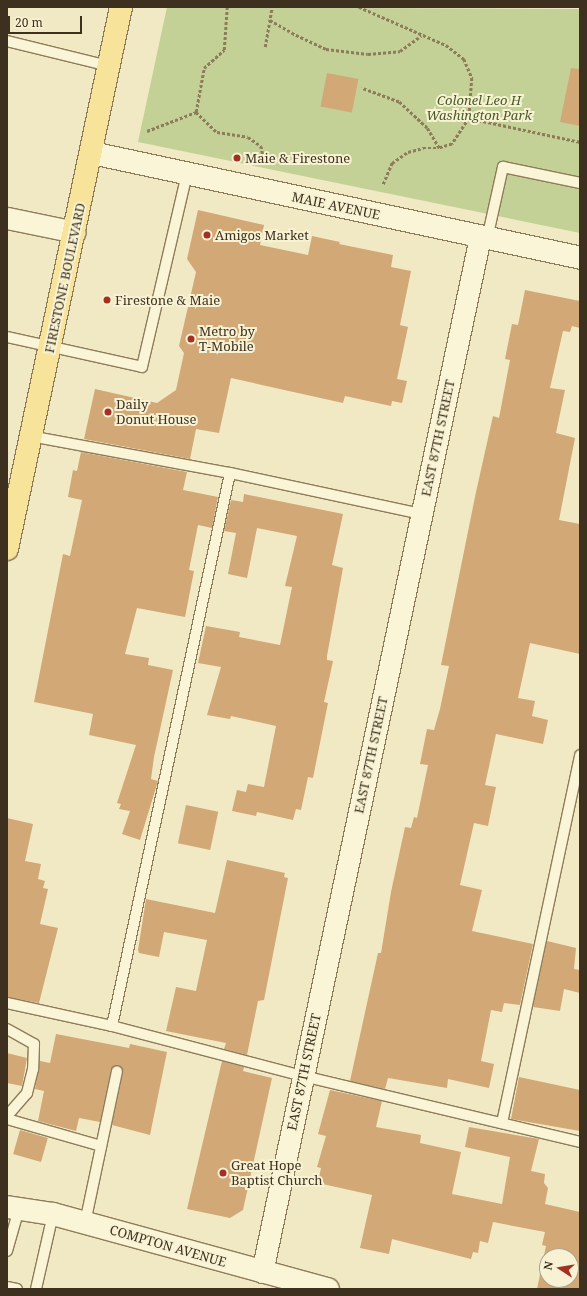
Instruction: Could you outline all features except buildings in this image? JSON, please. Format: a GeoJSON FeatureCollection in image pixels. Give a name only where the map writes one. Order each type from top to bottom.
{"type":"FeatureCollection","features":[{"type":"Feature","properties":{"kind":"main road","name":"FIRESTONE BOULEVARD"},"geometry":{"type":"LineString","coordinates":[[7,549],[30,436],[92,153],[121,7]]}},
{"type":"Feature","properties":{"kind":"street","name":"MAIE AVENUE"},"geometry":{"type":"LineString","coordinates":[[92,153],[580,258]]}},
{"type":"Feature","properties":{"kind":"street"},"geometry":{"type":"LineString","coordinates":[[7,218],[75,232]]}},
{"type":"Feature","properties":{"kind":"street","name":"EAST 87TH STREET"},"geometry":{"type":"LineString","coordinates":[[262,1272],[422,514],[484,238]]}},
{"type":"Feature","properties":{"kind":"street","name":"COMPTON AVENUE"},"geometry":{"type":"LineString","coordinates":[[13,1208],[53,1214],[328,1289]]}},
{"type":"Feature","properties":{"kind":"lane"},"geometry":{"type":"LineString","coordinates":[[7,42],[109,66]]}},
{"type":"Feature","properties":{"kind":"lane"},"geometry":{"type":"LineString","coordinates":[[484,238],[503,167],[580,183]]}},
{"type":"Feature","properties":{"kind":"lane"},"geometry":{"type":"LineString","coordinates":[[7,337],[142,367],[187,174]]}},
{"type":"Feature","properties":{"kind":"lane"},"geometry":{"type":"LineString","coordinates":[[30,436],[230,473],[422,514]]}},
{"type":"Feature","properties":{"kind":"lane"},"geometry":{"type":"LineString","coordinates":[[112,1026],[230,473]]}},
{"type":"Feature","properties":{"kind":"lane"},"geometry":{"type":"LineString","coordinates":[[502,1124],[580,755]]}},
{"type":"Feature","properties":{"kind":"lane"},"geometry":{"type":"LineString","coordinates":[[7,1003],[112,1026],[303,1076],[580,1142]]}},
{"type":"Feature","properties":{"kind":"lane"},"geometry":{"type":"LineString","coordinates":[[7,1029],[34,1044],[33,1069],[27,1093],[7,1118],[101,1146]]}},
{"type":"Feature","properties":{"kind":"lane"},"geometry":{"type":"LineString","coordinates":[[85,1223],[117,1071]]}},
{"type":"Feature","properties":{"kind":"lane"},"geometry":{"type":"LineString","coordinates":[[7,1251],[13,1208]]}},
{"type":"Feature","properties":{"kind":"lane"},"geometry":{"type":"LineString","coordinates":[[36,1289],[53,1214]]}},
{"type":"Feature","properties":{"kind":"lane"},"geometry":{"type":"LineString","coordinates":[[7,1287],[17,1289]]}},
{"type":"Feature","properties":{"kind":"path"},"geometry":{"type":"LineString","coordinates":[[196,112],[204,68],[224,50],[227,7]]}},
{"type":"Feature","properties":{"kind":"path"},"geometry":{"type":"LineString","coordinates":[[265,47],[272,7]]}},
{"type":"Feature","properties":{"kind":"path"},"geometry":{"type":"LineString","coordinates":[[360,7],[395,21],[421,36],[446,45],[464,59],[472,78],[469,118],[452,144],[439,148],[423,148],[403,155],[392,162],[383,184]]}},
{"type":"Feature","properties":{"kind":"path"},"geometry":{"type":"LineString","coordinates":[[270,20],[296,35],[326,49],[368,54],[400,51],[421,36]]}},
{"type":"Feature","properties":{"kind":"path"},"geometry":{"type":"LineString","coordinates":[[361,88],[399,102],[428,128],[439,148]]}},
{"type":"Feature","properties":{"kind":"path"},"geometry":{"type":"LineString","coordinates":[[147,131],[196,112]]}},
{"type":"Feature","properties":{"kind":"path"},"geometry":{"type":"LineString","coordinates":[[196,112],[217,132],[248,137],[261,146],[264,160]]}},
{"type":"Feature","properties":{"kind":"path"},"geometry":{"type":"LineString","coordinates":[[469,118],[580,142]]}},
{"type":"Feature","properties":{"kind":"green space","name":"Colonel Leo H Washington Park"},"geometry":{"type":"Polygon","coordinates":[[[167,7],[580,9],[580,233],[138,142],[167,7]]]}},
{"type":"Feature","properties":{"kind":"place","name":"Maie & Firestone"},"geometry":{"type":"Point","coordinates":[237,158]}},
{"type":"Feature","properties":{"kind":"place","name":"Amigos Market"},"geometry":{"type":"Point","coordinates":[207,235]}},
{"type":"Feature","properties":{"kind":"place","name":"Firestone & Maie"},"geometry":{"type":"Point","coordinates":[107,300]}},
{"type":"Feature","properties":{"kind":"place","name":"Metro by T-Mobile"},"geometry":{"type":"Point","coordinates":[191,339]}},
{"type":"Feature","properties":{"kind":"place","name":"Daily Donut House"},"geometry":{"type":"Point","coordinates":[108,412]}},
{"type":"Feature","properties":{"kind":"place","name":"Great Hope Baptist Church"},"geometry":{"type":"Point","coordinates":[223,1173]}}]}
